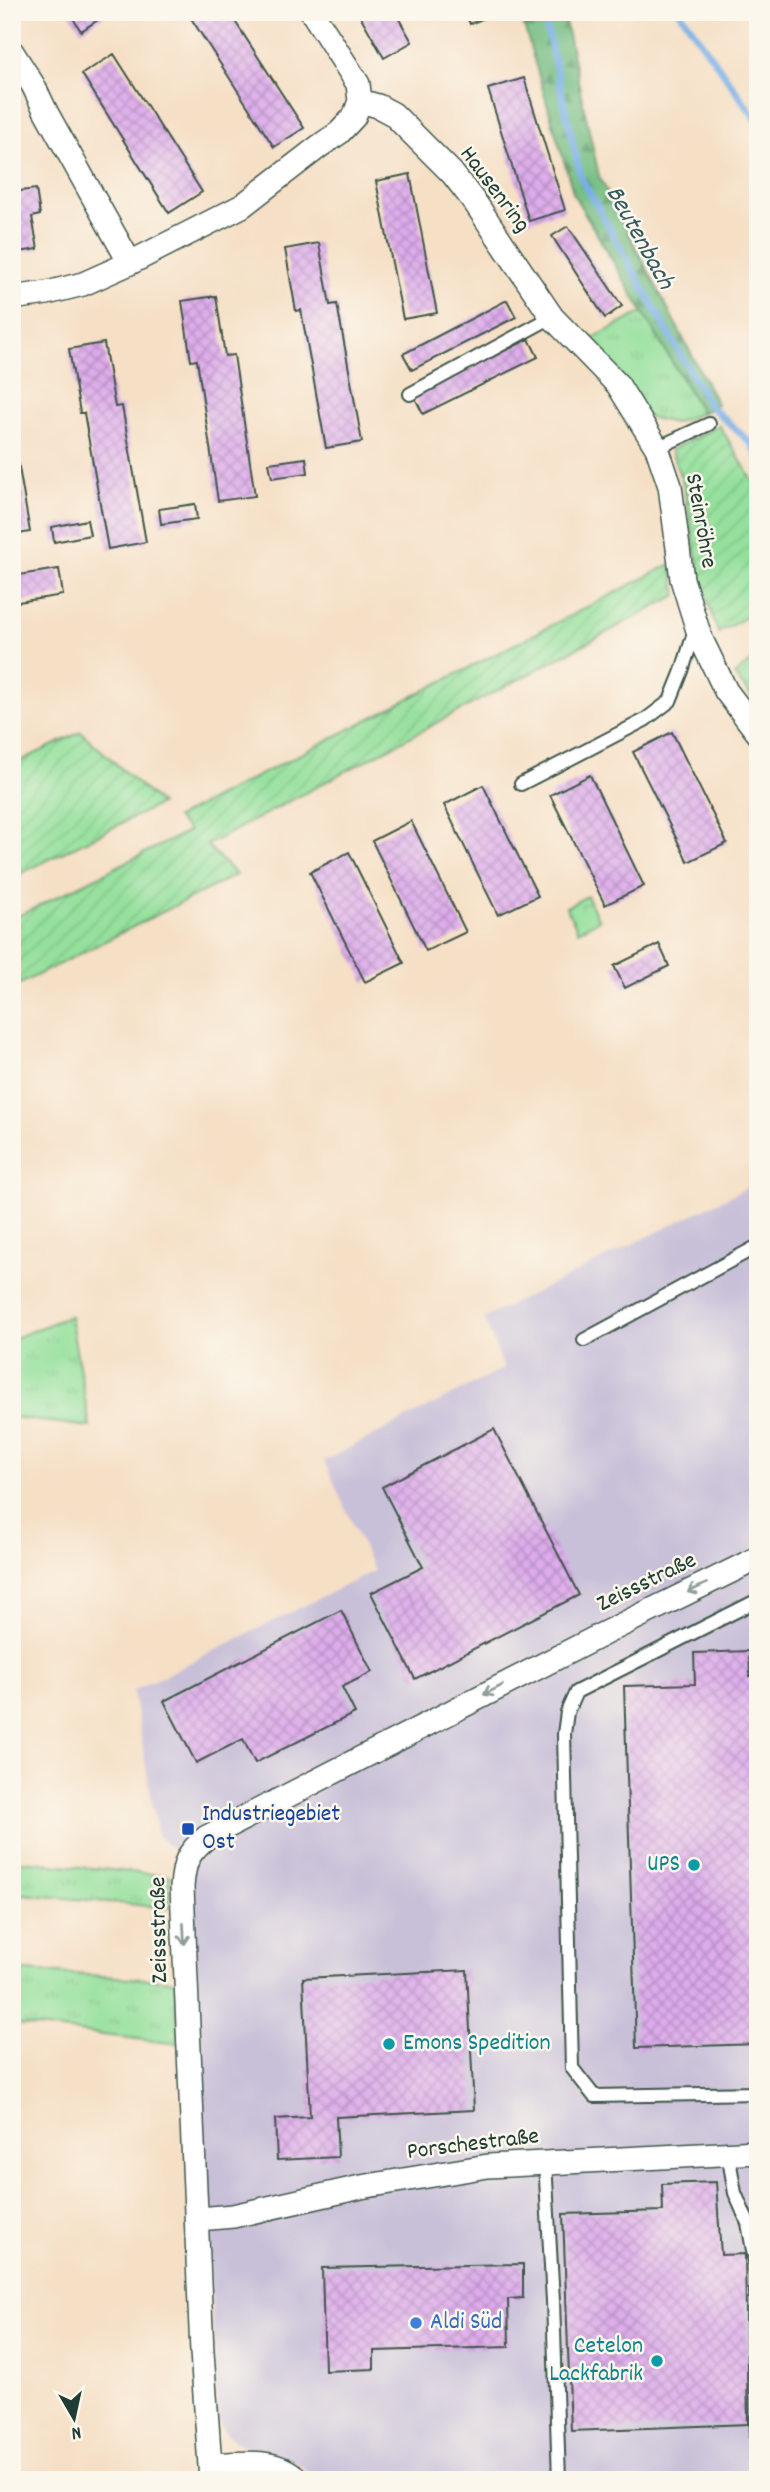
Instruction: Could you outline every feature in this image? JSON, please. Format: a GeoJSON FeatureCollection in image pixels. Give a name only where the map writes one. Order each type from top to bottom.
{"type":"FeatureCollection","features":[{"type":"Feature","properties":{"kind":"street"},"geometry":{"type":"LineString","coordinates":[[12,298],[83,284],[130,263],[242,206],[339,134],[354,117],[360,101],[358,84],[312,12]]}},
{"type":"Feature","properties":{"kind":"street"},"geometry":{"type":"LineString","coordinates":[[12,52],[33,85],[130,263]]}},
{"type":"Feature","properties":{"kind":"street","name":"Hausenring"},"geometry":{"type":"LineString","coordinates":[[360,101],[393,114],[452,173],[559,325]]}},
{"type":"Feature","properties":{"kind":"street","name":"Steinröhre"},"geometry":{"type":"LineString","coordinates":[[559,325],[618,385],[657,448],[670,486],[682,579],[696,626],[726,691],[758,733]]}},
{"type":"Feature","properties":{"kind":"street","name":"Zeissstraße"},"geometry":{"type":"LineString","coordinates":[[211,2472],[182,1887],[184,1866],[192,1849],[207,1837],[758,1558]]}},
{"type":"Feature","properties":{"kind":"street","name":"Porschestraße"},"geometry":{"type":"LineString","coordinates":[[198,2219],[233,2216],[361,2187],[488,2166],[758,2152]]}},
{"type":"Feature","properties":{"kind":"street"},"geometry":{"type":"LineString","coordinates":[[211,2472],[268,2465],[285,2470],[298,2480]]}},
{"type":"Feature","properties":{"kind":"lane"},"geometry":{"type":"LineString","coordinates":[[410,394],[559,325]]}},
{"type":"Feature","properties":{"kind":"lane"},"geometry":{"type":"LineString","coordinates":[[657,448],[709,424]]}},
{"type":"Feature","properties":{"kind":"lane"},"geometry":{"type":"LineString","coordinates":[[521,784],[645,720],[670,701],[696,626]]}},
{"type":"Feature","properties":{"kind":"lane"},"geometry":{"type":"LineString","coordinates":[[584,1340],[758,1246]]}},
{"type":"Feature","properties":{"kind":"lane"},"geometry":{"type":"LineString","coordinates":[[758,1600],[576,1692],[567,1713],[564,1734],[572,2068],[594,2096],[758,2093]]}},
{"type":"Feature","properties":{"kind":"lane"},"geometry":{"type":"LineString","coordinates":[[728,2153],[734,2193],[748,2223],[756,2267],[758,2480]]}},
{"type":"Feature","properties":{"kind":"lane"},"geometry":{"type":"LineString","coordinates":[[545,2162],[559,2480]]}},
{"type":"Feature","properties":{"kind":"shaded area"},"geometry":{"type":"Polygon","coordinates":[[[758,1182],[758,2480],[314,2480],[302,2467],[289,2459],[250,2450],[238,2443],[226,2434],[219,2421],[216,2405],[194,1910],[175,1851],[158,1836],[133,1691],[374,1571],[324,1461],[504,1368],[484,1318],[758,1182]]]}},
{"type":"Feature","properties":{"kind":"green space"},"geometry":{"type":"Polygon","coordinates":[[[520,12],[563,12],[599,176],[717,404],[702,413],[574,195],[520,12]]]}},
{"type":"Feature","properties":{"kind":"green space"},"geometry":{"type":"Polygon","coordinates":[[[643,312],[702,413],[674,423],[648,417],[589,340],[643,312]]]}},
{"type":"Feature","properties":{"kind":"green space"},"geometry":{"type":"Polygon","coordinates":[[[719,425],[758,489],[758,610],[718,633],[700,576],[684,487],[671,450],[719,425]]]}},
{"type":"Feature","properties":{"kind":"green space"},"geometry":{"type":"Polygon","coordinates":[[[671,564],[677,595],[207,845],[236,875],[12,988],[12,919],[189,831],[176,818],[671,564]]]}},
{"type":"Feature","properties":{"kind":"green space"},"geometry":{"type":"Polygon","coordinates":[[[758,656],[758,704],[734,675],[758,656]]]}},
{"type":"Feature","properties":{"kind":"green space"},"geometry":{"type":"Polygon","coordinates":[[[81,732],[160,804],[12,878],[12,765],[81,732]]]}},
{"type":"Feature","properties":{"kind":"green space"},"geometry":{"type":"Polygon","coordinates":[[[587,896],[599,920],[578,931],[566,907],[587,896]]]}},
{"type":"Feature","properties":{"kind":"green space"},"geometry":{"type":"Polygon","coordinates":[[[70,1316],[90,1427],[12,1417],[12,1339],[70,1316]]]}},
{"type":"Feature","properties":{"kind":"green space"},"geometry":{"type":"Polygon","coordinates":[[[12,1860],[170,1876],[169,1908],[12,1893],[12,1860]]]}},
{"type":"Feature","properties":{"kind":"green space"},"geometry":{"type":"Polygon","coordinates":[[[12,1970],[175,1981],[179,2044],[12,2024],[12,1970]]]}},
{"type":"Feature","properties":{"kind":"building"},"geometry":{"type":"Polygon","coordinates":[[[69,12],[110,12],[81,31],[69,12]]]}},
{"type":"Feature","properties":{"kind":"building"},"geometry":{"type":"Polygon","coordinates":[[[187,12],[229,12],[304,128],[274,147],[187,12]]]}},
{"type":"Feature","properties":{"kind":"building"},"geometry":{"type":"Polygon","coordinates":[[[358,12],[395,12],[412,42],[384,58],[358,12]]]}},
{"type":"Feature","properties":{"kind":"building"},"geometry":{"type":"Polygon","coordinates":[[[465,12],[499,12],[470,24],[465,12]]]}},
{"type":"Feature","properties":{"kind":"building"},"geometry":{"type":"Polygon","coordinates":[[[114,54],[202,192],[169,213],[82,74],[114,54]]]}},
{"type":"Feature","properties":{"kind":"building"},"geometry":{"type":"Polygon","coordinates":[[[524,78],[565,210],[529,221],[488,89],[524,78]]]}},
{"type":"Feature","properties":{"kind":"building"},"geometry":{"type":"Polygon","coordinates":[[[410,174],[437,313],[403,319],[376,181],[410,174]]]}},
{"type":"Feature","properties":{"kind":"building"},"geometry":{"type":"Polygon","coordinates":[[[36,189],[40,215],[32,217],[38,249],[13,253],[12,192],[36,189]]]}},
{"type":"Feature","properties":{"kind":"building"},"geometry":{"type":"Polygon","coordinates":[[[568,226],[622,306],[605,318],[552,236],[568,226]]]}},
{"type":"Feature","properties":{"kind":"building"},"geometry":{"type":"Polygon","coordinates":[[[319,243],[330,305],[337,304],[362,442],[326,448],[301,310],[296,311],[285,249],[319,243]]]}},
{"type":"Feature","properties":{"kind":"building"},"geometry":{"type":"Polygon","coordinates":[[[216,296],[225,356],[234,355],[255,496],[218,501],[197,360],[191,361],[182,301],[216,296]]]}},
{"type":"Feature","properties":{"kind":"building"},"geometry":{"type":"Polygon","coordinates":[[[507,300],[516,317],[412,370],[403,354],[507,300]]]}},
{"type":"Feature","properties":{"kind":"building"},"geometry":{"type":"Polygon","coordinates":[[[529,339],[538,357],[423,414],[414,396],[529,339]]]}},
{"type":"Feature","properties":{"kind":"building"},"geometry":{"type":"Polygon","coordinates":[[[104,343],[115,407],[122,406],[146,542],[108,549],[84,413],[80,413],[69,349],[104,343]]]}},
{"type":"Feature","properties":{"kind":"building"},"geometry":{"type":"Polygon","coordinates":[[[14,438],[30,532],[12,535],[12,439],[14,438]]]}},
{"type":"Feature","properties":{"kind":"building"},"geometry":{"type":"Polygon","coordinates":[[[306,458],[308,473],[272,478],[269,463],[306,458]]]}},
{"type":"Feature","properties":{"kind":"building"},"geometry":{"type":"Polygon","coordinates":[[[195,504],[197,519],[161,524],[159,509],[195,504]]]}},
{"type":"Feature","properties":{"kind":"building"},"geometry":{"type":"Polygon","coordinates":[[[87,520],[90,535],[54,542],[52,527],[87,520]]]}},
{"type":"Feature","properties":{"kind":"building"},"geometry":{"type":"Polygon","coordinates":[[[59,569],[63,595],[12,603],[12,576],[59,569]]]}},
{"type":"Feature","properties":{"kind":"building"},"geometry":{"type":"Polygon","coordinates":[[[672,732],[727,843],[688,862],[633,752],[672,732]]]}},
{"type":"Feature","properties":{"kind":"building"},"geometry":{"type":"Polygon","coordinates":[[[590,775],[644,886],[605,905],[550,795],[590,775]]]}},
{"type":"Feature","properties":{"kind":"building"},"geometry":{"type":"Polygon","coordinates":[[[483,785],[538,896],[498,915],[444,805],[483,785]]]}},
{"type":"Feature","properties":{"kind":"building"},"geometry":{"type":"Polygon","coordinates":[[[411,821],[466,932],[426,951],[372,841],[411,821]]]}},
{"type":"Feature","properties":{"kind":"building"},"geometry":{"type":"Polygon","coordinates":[[[349,852],[404,963],[365,982],[310,872],[349,852]]]}},
{"type":"Feature","properties":{"kind":"building"},"geometry":{"type":"Polygon","coordinates":[[[659,944],[669,966],[625,988],[614,966],[659,944]]]}},
{"type":"Feature","properties":{"kind":"building"},"geometry":{"type":"Polygon","coordinates":[[[494,1429],[579,1595],[415,1679],[371,1593],[423,1567],[382,1487],[494,1429]]]}},
{"type":"Feature","properties":{"kind":"building"},"geometry":{"type":"Polygon","coordinates":[[[341,1610],[372,1672],[342,1687],[355,1713],[255,1763],[243,1739],[196,1763],[164,1701],[341,1610]]]}},
{"type":"Feature","properties":{"kind":"building","name":"UPS"},"geometry":{"type":"Polygon","coordinates":[[[749,1651],[750,1676],[758,1675],[758,2044],[636,2048],[624,1686],[695,1684],[694,1653],[749,1651]]]}},
{"type":"Feature","properties":{"kind":"building","name":"Emons Spedition"},"geometry":{"type":"Polygon","coordinates":[[[467,1970],[474,2110],[336,2117],[338,2157],[277,2160],[275,2119],[310,2117],[303,1978],[467,1970]]]}},
{"type":"Feature","properties":{"kind":"building","name":"Cetelon Lackfabrik"},"geometry":{"type":"Polygon","coordinates":[[[716,2182],[721,2255],[745,2254],[748,2424],[571,2431],[563,2214],[663,2211],[662,2184],[716,2182]]]}},
{"type":"Feature","properties":{"kind":"building","name":"Aldi Süd"},"geometry":{"type":"Polygon","coordinates":[[[523,2264],[523,2298],[508,2299],[509,2347],[374,2351],[374,2369],[325,2371],[322,2268],[523,2264]]]}},
{"type":"Feature","properties":{"kind":"waterway","name":"Beutenbach"},"geometry":{"type":"LineString","coordinates":[[543,12],[581,178],[709,405],[751,443],[758,457]]}},
{"type":"Feature","properties":{"kind":"waterway"},"geometry":{"type":"LineString","coordinates":[[680,12],[758,122]]}},
{"type":"Feature","properties":{"kind":"place","name":"Industriegebiet Ost"},"geometry":{"type":"Point","coordinates":[188,1829]}},
{"type":"Feature","properties":{"kind":"place","name":"UPS"},"geometry":{"type":"Point","coordinates":[694,1865]}},
{"type":"Feature","properties":{"kind":"place","name":"Emons Spedition"},"geometry":{"type":"Point","coordinates":[389,2044]}},
{"type":"Feature","properties":{"kind":"place","name":"Aldi Süd"},"geometry":{"type":"Point","coordinates":[416,2323]}},
{"type":"Feature","properties":{"kind":"place","name":"Cetelon Lackfabrik"},"geometry":{"type":"Point","coordinates":[657,2361]}}]}
